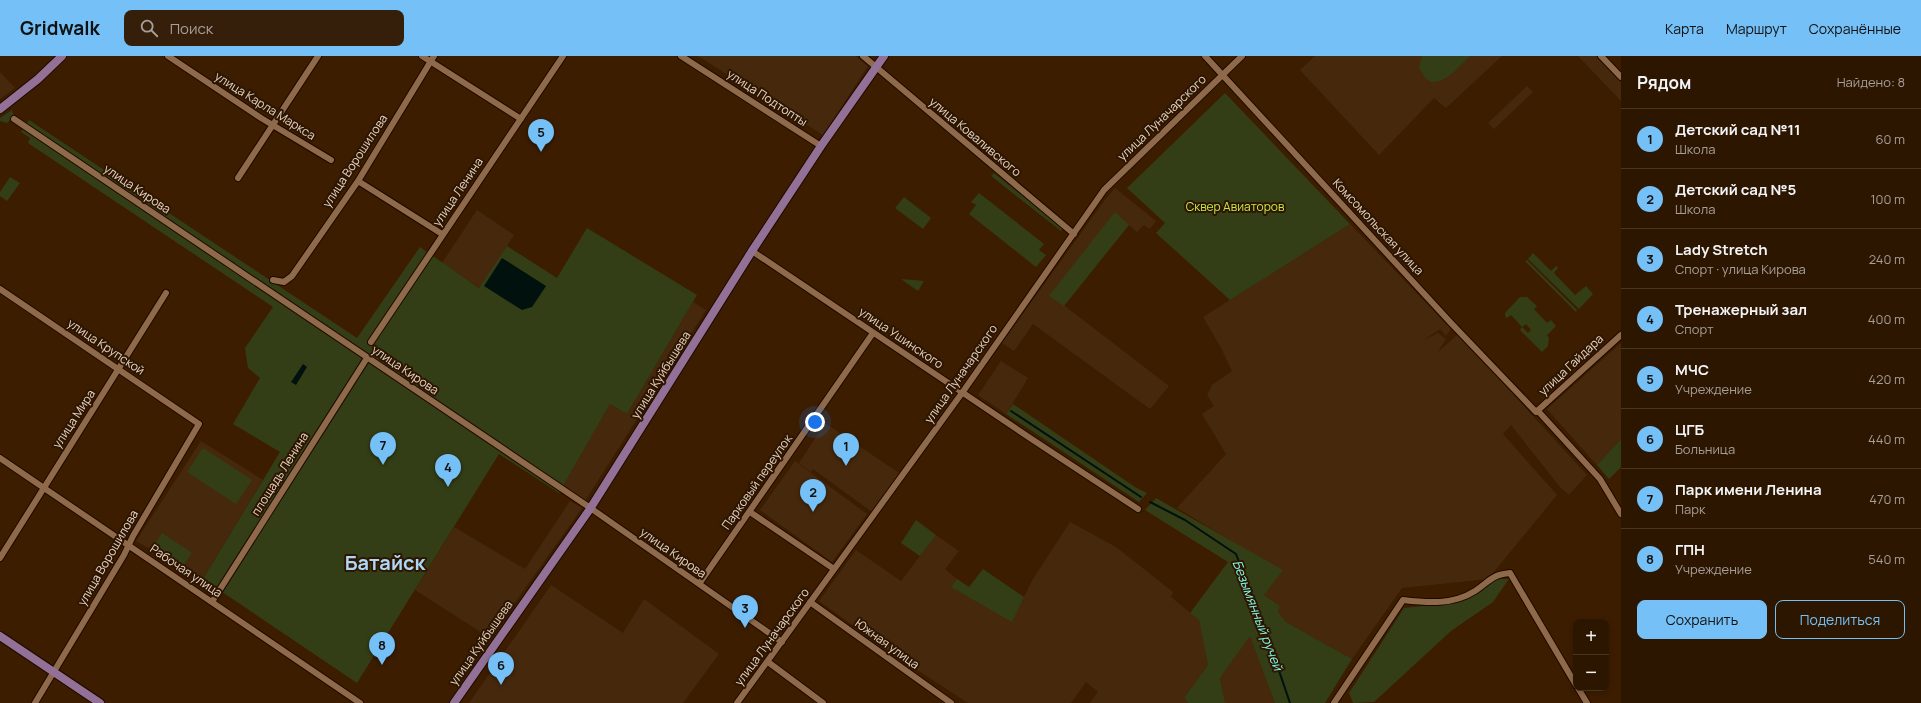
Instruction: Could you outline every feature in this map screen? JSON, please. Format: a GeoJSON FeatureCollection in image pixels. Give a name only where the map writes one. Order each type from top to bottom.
{"type":"FeatureCollection","features":[{"type":"Feature","properties":{"kind":"main road"},"geometry":{"type":"LineString","coordinates":[[0,109],[38,79],[62,56]]}},
{"type":"Feature","properties":{"kind":"main road","name":"улица Куйбышева"},"geometry":{"type":"LineString","coordinates":[[454,703],[590,508],[752,251],[821,146],[884,56]]}},
{"type":"Feature","properties":{"kind":"main road"},"geometry":{"type":"LineString","coordinates":[[0,636],[100,703]]}},
{"type":"Feature","properties":{"kind":"street","name":"улица Карла Маркса"},"geometry":{"type":"LineString","coordinates":[[168,56],[261,118],[274,124],[331,160]]}},
{"type":"Feature","properties":{"kind":"street"},"geometry":{"type":"LineString","coordinates":[[238,178],[318,56]]}},
{"type":"Feature","properties":{"kind":"street"},"geometry":{"type":"LineString","coordinates":[[422,56],[432,59],[521,119]]}},
{"type":"Feature","properties":{"kind":"street","name":"улица Ленина"},"geometry":{"type":"LineString","coordinates":[[371,342],[442,234],[563,56]]}},
{"type":"Feature","properties":{"kind":"street","name":"улица Подтопты"},"geometry":{"type":"LineString","coordinates":[[681,56],[821,146]]}},
{"type":"Feature","properties":{"kind":"street","name":"улица Коваливского"},"geometry":{"type":"LineString","coordinates":[[863,56],[1074,234]]}},
{"type":"Feature","properties":{"kind":"street","name":"Комсомольская улица"},"geometry":{"type":"LineString","coordinates":[[1205,56],[1456,328],[1600,479],[1621,514]]}},
{"type":"Feature","properties":{"kind":"street","name":"улица Луначарского"},"geometry":{"type":"LineString","coordinates":[[737,703],[962,393],[1112,182],[1242,56]]}},
{"type":"Feature","properties":{"kind":"street"},"geometry":{"type":"LineString","coordinates":[[1601,56],[1620,73]]}},
{"type":"Feature","properties":{"kind":"street","name":"улица Ворошилова"},"geometry":{"type":"LineString","coordinates":[[273,280],[284,282],[292,276],[358,181],[432,59]]}},
{"type":"Feature","properties":{"kind":"street","name":"улица Кирова"},"geometry":{"type":"LineString","coordinates":[[14,119],[590,508],[782,642]]}},
{"type":"Feature","properties":{"kind":"street"},"geometry":{"type":"LineString","coordinates":[[358,181],[442,234]]}},
{"type":"Feature","properties":{"kind":"street","name":"улица Ушинского"},"geometry":{"type":"LineString","coordinates":[[752,251],[962,393],[1138,509]]}},
{"type":"Feature","properties":{"kind":"street","name":"улица Крупской"},"geometry":{"type":"LineString","coordinates":[[0,289],[199,424]]}},
{"type":"Feature","properties":{"kind":"street","name":"улица Мира"},"geometry":{"type":"LineString","coordinates":[[0,558],[43,487],[166,293]]}},
{"type":"Feature","properties":{"kind":"street","name":"Парковый переулок"},"geometry":{"type":"LineString","coordinates":[[699,584],[873,333]]}},
{"type":"Feature","properties":{"kind":"street","name":"улица Гайдара"},"geometry":{"type":"LineString","coordinates":[[1537,412],[1621,334]]}},
{"type":"Feature","properties":{"kind":"street","name":"площадь Ленина"},"geometry":{"type":"LineString","coordinates":[[212,602],[367,358]]}},
{"type":"Feature","properties":{"kind":"street","name":"улица Ворошилова"},"geometry":{"type":"LineString","coordinates":[[35,703],[124,554],[199,424]]}},
{"type":"Feature","properties":{"kind":"street","name":"Рабочая улица"},"geometry":{"type":"LineString","coordinates":[[0,458],[360,703]]}},
{"type":"Feature","properties":{"kind":"street"},"geometry":{"type":"LineString","coordinates":[[750,512],[834,569]]}},
{"type":"Feature","properties":{"kind":"street"},"geometry":{"type":"LineString","coordinates":[[1334,703],[1403,600],[1427,603],[1446,603],[1474,592],[1498,574],[1510,573],[1573,680]]}},
{"type":"Feature","properties":{"kind":"street","name":"Южная улица"},"geometry":{"type":"LineString","coordinates":[[810,602],[948,702]]}},
{"type":"Feature","properties":{"kind":"street"},"geometry":{"type":"LineString","coordinates":[[768,662],[823,703]]}},
{"type":"Feature","properties":{"kind":"street"},"geometry":{"type":"LineString","coordinates":[[1580,691],[1587,703]]}},
{"type":"Feature","properties":{"kind":"shaded area"},"geometry":{"type":"Polygon","coordinates":[[[698,56],[855,56],[868,66],[823,135],[698,56]]]}},
{"type":"Feature","properties":{"kind":"shaded area"},"geometry":{"type":"Polygon","coordinates":[[[1315,56],[1502,56],[1446,108],[1434,98],[1379,155],[1300,70],[1315,56]]]}},
{"type":"Feature","properties":{"kind":"shaded area"},"geometry":{"type":"Polygon","coordinates":[[[1578,56],[1596,56],[1621,82],[1621,101],[1578,56]]]}},
{"type":"Feature","properties":{"kind":"shaded area"},"geometry":{"type":"Polygon","coordinates":[[[0,72],[15,88],[0,99],[0,72]]]}},
{"type":"Feature","properties":{"kind":"shaded area"},"geometry":{"type":"Polygon","coordinates":[[[1527,86],[1533,92],[1494,129],[1488,123],[1527,86]]]}},
{"type":"Feature","properties":{"kind":"shaded area"},"geometry":{"type":"Polygon","coordinates":[[[1115,188],[1156,221],[1150,229],[1144,225],[1137,232],[1121,218],[1057,300],[1169,386],[1150,409],[1033,324],[1014,351],[1002,343],[1104,201],[1115,188]]]}},
{"type":"Feature","properties":{"kind":"shaded area"},"geometry":{"type":"Polygon","coordinates":[[[477,210],[514,235],[480,288],[442,263],[477,210]]]}},
{"type":"Feature","properties":{"kind":"shaded area"},"geometry":{"type":"Polygon","coordinates":[[[1350,224],[1451,329],[1446,336],[1440,329],[1422,341],[1438,333],[1446,339],[1437,353],[1458,334],[1587,475],[1569,495],[1560,487],[1511,425],[1503,434],[1557,495],[1488,579],[1402,588],[1352,659],[1286,622],[1278,610],[1280,606],[1264,595],[1282,570],[1177,508],[1226,454],[1202,414],[1214,406],[1207,395],[1212,385],[1232,371],[1220,346],[1203,317],[1350,224]]]}},
{"type":"Feature","properties":{"kind":"shaded area"},"geometry":{"type":"Polygon","coordinates":[[[502,258],[546,286],[532,307],[522,310],[484,286],[502,258]]]}},
{"type":"Feature","properties":{"kind":"shaded area"},"geometry":{"type":"Polygon","coordinates":[[[693,302],[706,310],[585,501],[563,486],[610,404],[627,414],[693,302]]]}},
{"type":"Feature","properties":{"kind":"shaded area"},"geometry":{"type":"Polygon","coordinates":[[[1621,343],[1621,439],[1597,465],[1547,409],[1621,343]]]}},
{"type":"Feature","properties":{"kind":"shaded area"},"geometry":{"type":"Polygon","coordinates":[[[1001,361],[1028,378],[1006,414],[978,395],[1001,361]]]}},
{"type":"Feature","properties":{"kind":"shaded area"},"geometry":{"type":"Polygon","coordinates":[[[303,364],[307,367],[296,385],[291,382],[303,364]]]}},
{"type":"Feature","properties":{"kind":"shaded area"},"geometry":{"type":"Polygon","coordinates":[[[825,423],[899,473],[872,512],[813,469],[811,472],[799,463],[825,423]]]}},
{"type":"Feature","properties":{"kind":"shaded area"},"geometry":{"type":"Polygon","coordinates":[[[201,441],[263,480],[203,579],[136,541],[201,441]]]}},
{"type":"Feature","properties":{"kind":"shaded area"},"geometry":{"type":"Polygon","coordinates":[[[795,461],[867,514],[832,562],[760,510],[795,461]]]}},
{"type":"Feature","properties":{"kind":"shaded area"},"geometry":{"type":"Polygon","coordinates":[[[570,501],[582,508],[490,638],[415,590],[454,527],[525,569],[570,501]]]}},
{"type":"Feature","properties":{"kind":"shaded area"},"geometry":{"type":"Polygon","coordinates":[[[1070,522],[1116,547],[1173,592],[1171,597],[1199,620],[1208,665],[1184,698],[1188,703],[1090,703],[1098,692],[1086,682],[1071,703],[968,703],[899,658],[819,601],[856,550],[901,581],[936,535],[959,551],[945,569],[957,579],[951,587],[1012,621],[1033,579],[1070,522]]]}},
{"type":"Feature","properties":{"kind":"shaded area"},"geometry":{"type":"Polygon","coordinates":[[[551,585],[623,633],[644,599],[719,654],[683,703],[469,703],[551,585]]]}},
{"type":"Feature","properties":{"kind":"shaded area"},"geometry":{"type":"Polygon","coordinates":[[[1250,635],[1275,703],[1225,703],[1220,678],[1250,635]]]}},
{"type":"Feature","properties":{"kind":"green space"},"geometry":{"type":"Polygon","coordinates":[[[1422,56],[1470,56],[1447,77],[1437,82],[1431,82],[1425,78],[1419,67],[1422,56]]]}},
{"type":"Feature","properties":{"kind":"green space","name":"Сквер Авиаторов"},"geometry":{"type":"Polygon","coordinates":[[[1225,93],[1350,224],[1230,300],[1156,233],[1165,223],[1127,188],[1225,93]]]}},
{"type":"Feature","properties":{"kind":"green space"},"geometry":{"type":"Polygon","coordinates":[[[12,110],[14,116],[7,123],[0,121],[0,118],[12,110]]]}},
{"type":"Feature","properties":{"kind":"green space"},"geometry":{"type":"Polygon","coordinates":[[[29,120],[357,338],[420,247],[479,288],[507,246],[557,278],[587,228],[697,295],[627,414],[610,404],[559,493],[499,454],[357,683],[203,579],[280,452],[233,424],[260,378],[248,368],[245,348],[273,307],[28,143],[30,138],[21,132],[29,120]]]}},
{"type":"Feature","properties":{"kind":"green space"},"geometry":{"type":"Polygon","coordinates":[[[994,173],[1063,228],[1061,231],[991,176],[994,173]]]}},
{"type":"Feature","properties":{"kind":"green space"},"geometry":{"type":"Polygon","coordinates":[[[10,177],[20,183],[7,201],[0,196],[0,192],[10,177]]]}},
{"type":"Feature","properties":{"kind":"green space"},"geometry":{"type":"Polygon","coordinates":[[[979,193],[1044,244],[1039,250],[1046,255],[1036,267],[969,214],[976,205],[971,202],[979,193]]]}},
{"type":"Feature","properties":{"kind":"green space"},"geometry":{"type":"Polygon","coordinates":[[[904,197],[931,218],[923,229],[895,208],[904,197]]]}},
{"type":"Feature","properties":{"kind":"green space"},"geometry":{"type":"Polygon","coordinates":[[[1115,212],[1129,225],[1064,306],[1049,296],[1115,212]]]}},
{"type":"Feature","properties":{"kind":"green space"},"geometry":{"type":"Polygon","coordinates":[[[1533,253],[1551,271],[1556,266],[1558,268],[1554,273],[1575,295],[1586,286],[1593,294],[1579,309],[1528,259],[1533,253]]]}},
{"type":"Feature","properties":{"kind":"green space"},"geometry":{"type":"Polygon","coordinates":[[[1527,260],[1577,310],[1576,312],[1525,261],[1527,260]]]}},
{"type":"Feature","properties":{"kind":"green space"},"geometry":{"type":"Polygon","coordinates":[[[901,279],[924,281],[918,291],[901,279]]]}},
{"type":"Feature","properties":{"kind":"green space"},"geometry":{"type":"Polygon","coordinates":[[[1520,297],[1527,297],[1537,306],[1534,309],[1547,323],[1551,320],[1556,326],[1547,335],[1549,338],[1548,346],[1542,352],[1520,330],[1522,327],[1511,315],[1507,318],[1505,316],[1505,313],[1520,297]],[[1526,324],[1522,327],[1528,333],[1531,330],[1526,324]]]}},
{"type":"Feature","properties":{"kind":"green space"},"geometry":{"type":"Polygon","coordinates":[[[1013,404],[1135,487],[1147,493],[1139,502],[1006,414],[1013,404]]]}},
{"type":"Feature","properties":{"kind":"green space"},"geometry":{"type":"Polygon","coordinates":[[[1621,439],[1621,467],[1609,479],[1597,465],[1621,439]]]}},
{"type":"Feature","properties":{"kind":"green space"},"geometry":{"type":"Polygon","coordinates":[[[203,448],[252,480],[236,504],[187,472],[203,448]]]}},
{"type":"Feature","properties":{"kind":"green space"},"geometry":{"type":"Polygon","coordinates":[[[1156,498],[1283,570],[1264,595],[1280,606],[1278,611],[1286,622],[1352,659],[1325,703],[1275,703],[1250,636],[1220,678],[1225,703],[1188,703],[1184,698],[1208,665],[1199,620],[1190,613],[1228,562],[1145,510],[1156,498]]]}},
{"type":"Feature","properties":{"kind":"green space"},"geometry":{"type":"Polygon","coordinates":[[[916,520],[936,535],[920,556],[901,543],[916,520]]]}},
{"type":"Feature","properties":{"kind":"green space"},"geometry":{"type":"Polygon","coordinates":[[[162,533],[192,553],[181,569],[151,550],[162,533]]]}},
{"type":"Feature","properties":{"kind":"green space"},"geometry":{"type":"Polygon","coordinates":[[[983,569],[1024,597],[1012,622],[951,587],[957,579],[969,587],[983,569]]]}},
{"type":"Feature","properties":{"kind":"green space"},"geometry":{"type":"Polygon","coordinates":[[[1498,579],[1509,579],[1493,602],[1451,631],[1374,702],[1353,703],[1349,693],[1404,608],[1451,603],[1498,579]]]}},
{"type":"Feature","properties":{"kind":"waterway"},"geometry":{"type":"LineString","coordinates":[[1011,411],[1141,497]]}},
{"type":"Feature","properties":{"kind":"waterway","name":"Безымянный ручей"},"geometry":{"type":"LineString","coordinates":[[1150,502],[1185,520],[1236,554],[1262,621],[1290,703]]}},
{"type":"Feature","properties":{"kind":"place","name":"МЧС"},"geometry":{"type":"Point","coordinates":[541,152]}},
{"type":"Feature","properties":{"kind":"place","name":"Парк имени Ленина"},"geometry":{"type":"Point","coordinates":[383,465]}},
{"type":"Feature","properties":{"kind":"place","name":"Детский сад №11"},"geometry":{"type":"Point","coordinates":[846,466]}},
{"type":"Feature","properties":{"kind":"place","name":"Тренажерный зал"},"geometry":{"type":"Point","coordinates":[448,487]}},
{"type":"Feature","properties":{"kind":"place","name":"Детский сад №5"},"geometry":{"type":"Point","coordinates":[813,512]}},
{"type":"Feature","properties":{"kind":"place","name":"Lady Stretch"},"geometry":{"type":"Point","coordinates":[745,628]}},
{"type":"Feature","properties":{"kind":"place","name":"ГПН"},"geometry":{"type":"Point","coordinates":[382,665]}},
{"type":"Feature","properties":{"kind":"place","name":"ЦГБ"},"geometry":{"type":"Point","coordinates":[501,685]}},
{"type":"Feature","properties":{"kind":"district","name":"Батайск"},"geometry":{"type":"Point","coordinates":[385,563]}}]}
